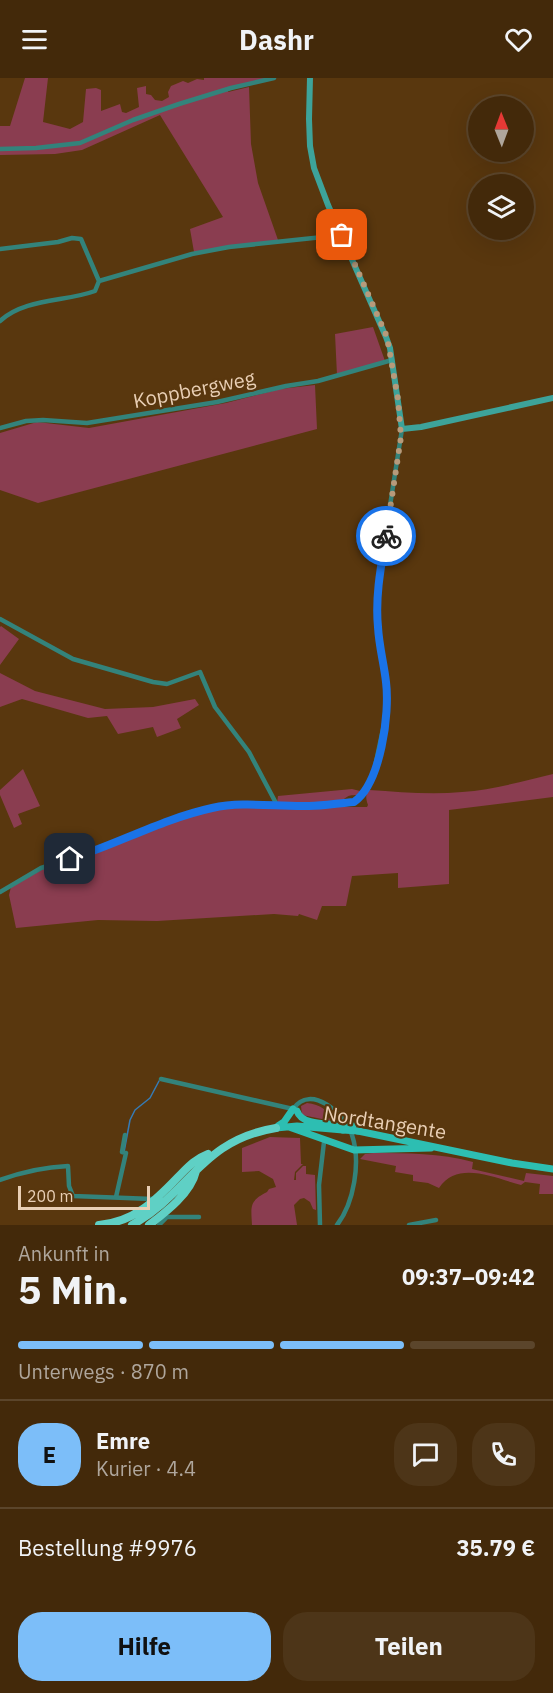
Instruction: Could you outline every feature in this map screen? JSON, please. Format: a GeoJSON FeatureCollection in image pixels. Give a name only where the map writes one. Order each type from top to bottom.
{"type":"FeatureCollection","features":[{"type":"Feature","properties":{"kind":"highway","name":"Nordtangente"},"geometry":{"type":"LineString","coordinates":[[215,1151],[245,1135],[276,1128]]}},
{"type":"Feature","properties":{"kind":"highway"},"geometry":{"type":"LineString","coordinates":[[133,1225],[157,1208],[215,1151]]}},
{"type":"Feature","properties":{"kind":"highway"},"geometry":{"type":"LineString","coordinates":[[99,1225],[109,1225],[138,1214],[195,1160],[215,1151]]}},
{"type":"Feature","properties":{"kind":"highway"},"geometry":{"type":"LineString","coordinates":[[149,1225],[191,1184],[196,1168]]}},
{"type":"Feature","properties":{"kind":"main road"},"geometry":{"type":"LineString","coordinates":[[276,1128],[295,1110],[300,1118],[307,1121],[343,1127]]}},
{"type":"Feature","properties":{"kind":"main road"},"geometry":{"type":"LineString","coordinates":[[289,1126],[354,1150],[440,1148]]}},
{"type":"Feature","properties":{"kind":"main road","name":"Nordtangente"},"geometry":{"type":"LineString","coordinates":[[276,1128],[289,1126],[343,1127],[526,1165],[553,1168]]}},
{"type":"Feature","properties":{"kind":"main road"},"geometry":{"type":"LineString","coordinates":[[526,1165],[553,1168]]}},
{"type":"Feature","properties":{"kind":"street"},"geometry":{"type":"LineString","coordinates":[[0,149],[80,143],[133,120],[179,104],[274,78]]}},
{"type":"Feature","properties":{"kind":"street"},"geometry":{"type":"LineString","coordinates":[[0,892],[41,868],[88,853],[171,820],[213,808],[236,804],[309,806],[354,802],[366,791],[374,776],[387,710],[386,683],[377,626],[379,576],[402,429],[392,360],[384,331],[314,168],[309,128],[310,78]]}},
{"type":"Feature","properties":{"kind":"street"},"geometry":{"type":"LineString","coordinates":[[99,281],[182,256],[211,250],[342,235]]}},
{"type":"Feature","properties":{"kind":"street"},"geometry":{"type":"LineString","coordinates":[[0,249],[58,242],[72,238],[81,239],[99,281],[95,291],[24,308],[7,314],[0,321]]}},
{"type":"Feature","properties":{"kind":"street","name":"Koppbergweg"},"geometry":{"type":"LineString","coordinates":[[0,428],[26,421],[43,420],[87,423],[217,402],[318,381],[392,360]]}},
{"type":"Feature","properties":{"kind":"street"},"geometry":{"type":"LineString","coordinates":[[402,429],[422,427],[553,398]]}},
{"type":"Feature","properties":{"kind":"street"},"geometry":{"type":"LineString","coordinates":[[0,619],[74,659],[141,679],[167,684],[200,672],[215,707],[249,752],[277,805]]}},
{"type":"Feature","properties":{"kind":"street"},"geometry":{"type":"LineString","coordinates":[[160,1079],[295,1110],[300,1101],[314,1099],[332,1107],[349,1128],[354,1150],[351,1194],[344,1214],[337,1225]]}},
{"type":"Feature","properties":{"kind":"street"},"geometry":{"type":"LineString","coordinates":[[116,1197],[125,1136]]}},
{"type":"Feature","properties":{"kind":"street"},"geometry":{"type":"LineString","coordinates":[[320,1225],[320,1178],[324,1142]]}},
{"type":"Feature","properties":{"kind":"street"},"geometry":{"type":"LineString","coordinates":[[0,1180],[54,1166],[68,1166],[69,1186],[73,1196],[156,1199]]}},
{"type":"Feature","properties":{"kind":"street"},"geometry":{"type":"LineString","coordinates":[[134,1198],[141,1205],[138,1214]]}},
{"type":"Feature","properties":{"kind":"street"},"geometry":{"type":"LineString","coordinates":[[159,1225],[167,1217],[199,1217]]}},
{"type":"Feature","properties":{"kind":"street"},"geometry":{"type":"LineString","coordinates":[[409,1225],[436,1220]]}},
{"type":"Feature","properties":{"kind":"shaded area"},"geometry":{"type":"Polygon","coordinates":[[[25,78],[48,78],[43,122],[70,129],[83,122],[86,89],[101,90],[101,111],[120,104],[122,112],[126,113],[139,107],[137,88],[146,86],[146,94],[151,95],[155,100],[162,101],[169,97],[168,92],[171,86],[183,81],[188,83],[197,79],[204,80],[204,78],[271,78],[229,88],[228,92],[249,87],[251,144],[258,183],[278,240],[194,252],[190,229],[223,217],[160,115],[82,150],[55,154],[0,155],[0,126],[10,126],[25,78]]]}},
{"type":"Feature","properties":{"kind":"shaded area"},"geometry":{"type":"Polygon","coordinates":[[[373,327],[385,361],[337,375],[335,334],[373,327]]]}},
{"type":"Feature","properties":{"kind":"shaded area"},"geometry":{"type":"Polygon","coordinates":[[[315,385],[317,429],[38,503],[0,490],[0,433],[37,422],[89,428],[226,403],[280,389],[315,385]]]}},
{"type":"Feature","properties":{"kind":"shaded area"},"geometry":{"type":"Polygon","coordinates":[[[0,627],[19,639],[0,665],[0,627]]]}},
{"type":"Feature","properties":{"kind":"shaded area"},"geometry":{"type":"Polygon","coordinates":[[[0,673],[35,691],[105,709],[153,707],[195,699],[199,705],[177,719],[181,728],[157,737],[153,727],[118,734],[107,716],[88,718],[22,699],[0,707],[0,673]]]}},
{"type":"Feature","properties":{"kind":"shaded area"},"geometry":{"type":"Polygon","coordinates":[[[23,769],[40,806],[18,814],[22,824],[14,828],[0,790],[23,769]]]}},
{"type":"Feature","properties":{"kind":"shaded area"},"geometry":{"type":"Polygon","coordinates":[[[553,774],[553,797],[449,810],[449,884],[398,888],[398,873],[352,876],[346,906],[322,906],[317,920],[299,914],[298,916],[274,914],[157,921],[98,920],[16,928],[9,895],[11,887],[45,868],[89,856],[147,831],[212,810],[249,807],[367,807],[366,795],[369,790],[427,793],[474,791],[553,774]]]}},
{"type":"Feature","properties":{"kind":"shaded area"},"geometry":{"type":"Polygon","coordinates":[[[352,789],[360,791],[357,795],[348,796],[335,803],[277,803],[278,796],[352,789]]]}},
{"type":"Feature","properties":{"kind":"shaded area"},"geometry":{"type":"Polygon","coordinates":[[[307,1103],[324,1109],[337,1122],[302,1115],[301,1106],[307,1103]]]}},
{"type":"Feature","properties":{"kind":"shaded area"},"geometry":{"type":"Polygon","coordinates":[[[270,1137],[300,1138],[301,1164],[303,1164],[295,1172],[294,1180],[296,1180],[296,1173],[303,1166],[306,1166],[306,1174],[315,1175],[316,1210],[310,1202],[304,1198],[300,1199],[294,1205],[297,1225],[252,1225],[254,1201],[269,1189],[276,1187],[273,1179],[259,1171],[242,1172],[242,1148],[270,1137]]]}},
{"type":"Feature","properties":{"kind":"shaded area"},"geometry":{"type":"Polygon","coordinates":[[[365,1154],[423,1154],[461,1159],[473,1162],[472,1169],[524,1181],[526,1173],[553,1176],[553,1194],[539,1194],[540,1184],[525,1182],[521,1185],[477,1173],[456,1175],[439,1188],[428,1183],[413,1181],[413,1175],[395,1172],[396,1166],[360,1159],[365,1154]]]}},
{"type":"Feature","properties":{"kind":"waterway"},"geometry":{"type":"LineString","coordinates":[[124,1152],[130,1120],[135,1110],[150,1098],[159,1081]]}},
{"type":"Feature","properties":{"kind":"way so far"},"geometry":{"type":"LineString","coordinates":[[342,235],[387,337],[398,399],[402,429],[386,536]]}},
{"type":"Feature","properties":{"kind":"route"},"geometry":{"type":"LineString","coordinates":[[70,859],[125,840],[171,820],[213,808],[236,804],[309,806],[354,802],[359,799],[374,776],[387,710],[386,683],[377,626],[379,576],[386,536]]}}]}
